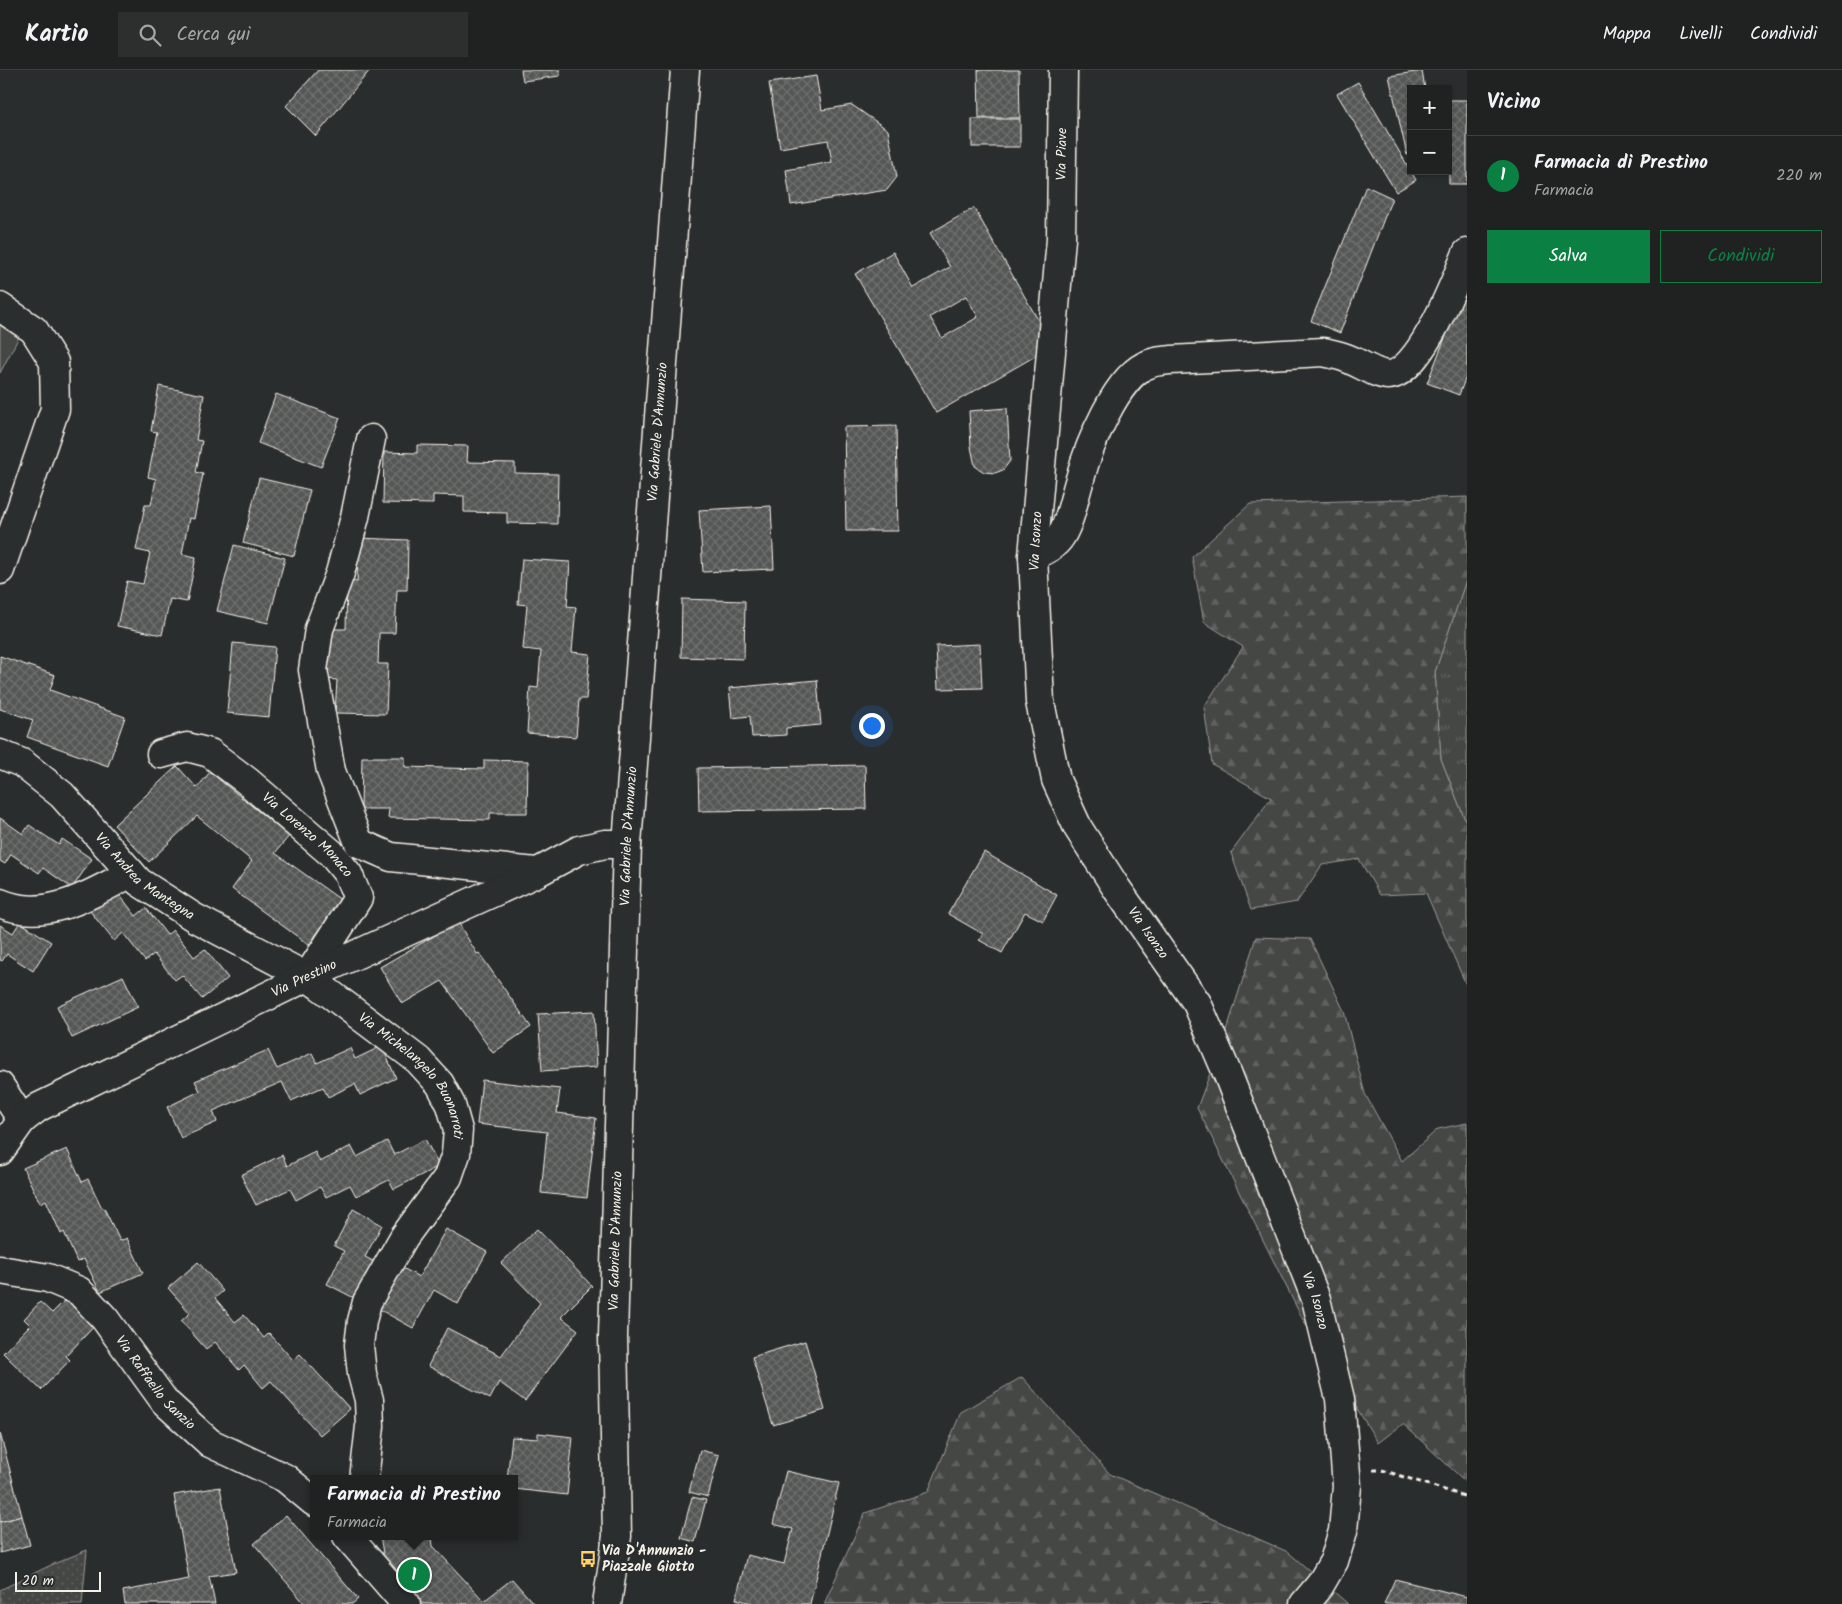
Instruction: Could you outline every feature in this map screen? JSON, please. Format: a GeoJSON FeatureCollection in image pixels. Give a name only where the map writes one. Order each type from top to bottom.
{"type":"FeatureCollection","features":[{"type":"Feature","properties":{"kind":"street","name":"Via Gabriele D'Annunzio"},"geometry":{"type":"LineString","coordinates":[[607,1604],[618,1536],[613,1337],[628,844],[685,70]]}},
{"type":"Feature","properties":{"kind":"street","name":"Via Piave"},"geometry":{"type":"LineString","coordinates":[[1061,239],[1063,70]]}},
{"type":"Feature","properties":{"kind":"street","name":"Via Isonzo"},"geometry":{"type":"LineString","coordinates":[[1061,239],[1033,556],[1040,702],[1056,780],[1078,828],[1117,889],[1197,1003],[1228,1075],[1316,1299],[1340,1399],[1347,1486],[1343,1531],[1334,1561],[1320,1584],[1304,1604]]}},
{"type":"Feature","properties":{"kind":"street"},"geometry":{"type":"LineString","coordinates":[[1033,556],[1053,546],[1061,536],[1068,521],[1085,457],[1115,395],[1134,373],[1148,364],[1171,360],[1324,352],[1346,358],[1387,375],[1396,374],[1411,362],[1436,323],[1467,253]]}},
{"type":"Feature","properties":{"kind":"street"},"geometry":{"type":"LineString","coordinates":[[0,307],[34,330],[54,362],[55,409],[0,570]]}},
{"type":"Feature","properties":{"kind":"street"},"geometry":{"type":"LineString","coordinates":[[371,439],[355,517],[340,573],[319,629],[313,670],[331,771],[359,843],[391,857],[538,872]]}},
{"type":"Feature","properties":{"kind":"street","name":"Via Lorenzo Monaco"},"geometry":{"type":"LineString","coordinates":[[161,754],[188,747],[210,753],[247,781],[332,853],[348,874],[358,898],[307,977]]}},
{"type":"Feature","properties":{"kind":"street","name":"Via Andrea Mantegna"},"geometry":{"type":"LineString","coordinates":[[0,754],[22,763],[62,795],[139,882],[195,918],[307,977]]}},
{"type":"Feature","properties":{"kind":"street","name":"Via Prestino"},"geometry":{"type":"LineString","coordinates":[[0,1151],[22,1120],[39,1107],[307,977],[538,872],[579,850],[605,844],[628,844]]}},
{"type":"Feature","properties":{"kind":"street"},"geometry":{"type":"LineString","coordinates":[[0,904],[11,908],[43,910],[78,901],[131,873]]}},
{"type":"Feature","properties":{"kind":"street","name":"Via Michelangelo Buonarroti"},"geometry":{"type":"LineString","coordinates":[[307,977],[418,1060],[440,1084],[451,1105],[458,1130],[456,1154],[448,1177],[404,1237],[367,1302],[359,1345],[362,1374],[369,1400],[370,1426],[364,1475]]}},
{"type":"Feature","properties":{"kind":"street"},"geometry":{"type":"LineString","coordinates":[[0,1086],[22,1120]]}},
{"type":"Feature","properties":{"kind":"street","name":"Via Raffaello Sanzio"},"geometry":{"type":"LineString","coordinates":[[0,1270],[48,1278],[79,1291],[105,1319],[165,1402],[210,1443],[284,1478],[310,1499]]}},
{"type":"Feature","properties":{"kind":"street"},"geometry":{"type":"LineString","coordinates":[[351,1540],[406,1604]]}},
{"type":"Feature","properties":{"kind":"street"},"geometry":{"type":"LineString","coordinates":[[372,1540],[376,1570]]}},
{"type":"Feature","properties":{"kind":"path"},"geometry":{"type":"LineString","coordinates":[[1345,1468],[1382,1470],[1467,1497]]}},
{"type":"Feature","properties":{"kind":"green space"},"geometry":{"type":"Polygon","coordinates":[[[0,322],[21,333],[0,373],[0,322]]]}},
{"type":"Feature","properties":{"kind":"green space"},"geometry":{"type":"Polygon","coordinates":[[[1467,497],[1467,577],[1435,672],[1441,759],[1467,825],[1467,987],[1426,893],[1380,895],[1359,859],[1322,865],[1297,902],[1251,910],[1231,853],[1271,798],[1212,764],[1204,707],[1243,647],[1204,622],[1192,557],[1250,504],[1467,497]]]}},
{"type":"Feature","properties":{"kind":"green space"},"geometry":{"type":"Polygon","coordinates":[[[1467,577],[1467,825],[1441,759],[1435,672],[1467,577]]]}},
{"type":"Feature","properties":{"kind":"green space"},"geometry":{"type":"Polygon","coordinates":[[[1256,937],[1310,939],[1344,1011],[1365,1094],[1402,1161],[1438,1129],[1467,1123],[1467,1483],[1403,1424],[1378,1443],[1303,1320],[1197,1108],[1229,1023],[1256,937]]]}},
{"type":"Feature","properties":{"kind":"green space"},"geometry":{"type":"Polygon","coordinates":[[[1022,1377],[1110,1474],[1288,1552],[1348,1604],[824,1604],[865,1513],[928,1492],[961,1412],[1022,1377]]]}},
{"type":"Feature","properties":{"kind":"green space"},"geometry":{"type":"Polygon","coordinates":[[[87,1550],[82,1604],[0,1604],[0,1590],[87,1550]]]}},
{"type":"Feature","properties":{"kind":"building"},"geometry":{"type":"Polygon","coordinates":[[[318,70],[370,70],[316,136],[286,106],[318,70]]]}},
{"type":"Feature","properties":{"kind":"building"},"geometry":{"type":"Polygon","coordinates":[[[521,70],[560,70],[560,76],[523,81],[521,70]]]}},
{"type":"Feature","properties":{"kind":"building"},"geometry":{"type":"Polygon","coordinates":[[[978,70],[1019,70],[1020,118],[979,118],[978,70]]]}},
{"type":"Feature","properties":{"kind":"building"},"geometry":{"type":"Polygon","coordinates":[[[1422,71],[1424,85],[1407,85],[1407,155],[1389,76],[1422,71]]]}},
{"type":"Feature","properties":{"kind":"building"},"geometry":{"type":"Polygon","coordinates":[[[816,76],[822,110],[852,105],[888,130],[897,177],[887,190],[791,205],[786,170],[832,162],[828,140],[780,148],[769,83],[816,76]]]}},
{"type":"Feature","properties":{"kind":"building"},"geometry":{"type":"Polygon","coordinates":[[[1358,82],[1407,165],[1407,175],[1413,175],[1416,180],[1396,192],[1337,94],[1358,82]]]}},
{"type":"Feature","properties":{"kind":"building"},"geometry":{"type":"Polygon","coordinates":[[[1452,100],[1467,100],[1467,184],[1449,184],[1449,175],[1452,175],[1452,100]]]}},
{"type":"Feature","properties":{"kind":"building"},"geometry":{"type":"Polygon","coordinates":[[[972,119],[1020,119],[1020,147],[972,147],[972,119]]]}},
{"type":"Feature","properties":{"kind":"building"},"geometry":{"type":"Polygon","coordinates":[[[1366,186],[1392,198],[1340,333],[1311,321],[1366,186]]]}},
{"type":"Feature","properties":{"kind":"building"},"geometry":{"type":"Polygon","coordinates":[[[974,208],[1053,346],[936,413],[855,274],[893,252],[913,288],[950,267],[930,233],[974,208]],[[966,296],[930,317],[942,338],[978,317],[966,296]]]}},
{"type":"Feature","properties":{"kind":"building"},"geometry":{"type":"Polygon","coordinates":[[[1467,283],[1467,374],[1459,395],[1427,383],[1467,283]]]}},
{"type":"Feature","properties":{"kind":"building"},"geometry":{"type":"Polygon","coordinates":[[[159,386],[204,395],[196,440],[202,441],[196,472],[203,474],[194,519],[189,518],[182,554],[196,557],[187,602],[170,599],[162,635],[117,626],[127,581],[143,584],[150,553],[136,550],[145,505],[151,505],[156,479],[148,477],[157,432],[151,431],[159,386]]]}},
{"type":"Feature","properties":{"kind":"building"},"geometry":{"type":"Polygon","coordinates":[[[276,394],[340,418],[321,467],[258,443],[276,394]]]}},
{"type":"Feature","properties":{"kind":"building"},"geometry":{"type":"Polygon","coordinates":[[[1007,408],[1010,461],[1003,470],[995,473],[984,472],[975,466],[971,447],[969,411],[1007,408]]]}},
{"type":"Feature","properties":{"kind":"building"},"geometry":{"type":"Polygon","coordinates":[[[896,426],[898,531],[846,531],[844,427],[896,426]]]}},
{"type":"Feature","properties":{"kind":"building"},"geometry":{"type":"Polygon","coordinates":[[[417,445],[468,446],[467,462],[515,463],[515,473],[558,474],[557,524],[507,523],[507,513],[464,512],[464,496],[433,495],[433,504],[383,503],[384,452],[417,453],[417,445]]]}},
{"type":"Feature","properties":{"kind":"building"},"geometry":{"type":"Polygon","coordinates":[[[259,478],[310,490],[294,556],[243,543],[259,478]]]}},
{"type":"Feature","properties":{"kind":"building"},"geometry":{"type":"Polygon","coordinates":[[[771,506],[774,569],[703,572],[699,510],[771,506]]]}},
{"type":"Feature","properties":{"kind":"building"},"geometry":{"type":"Polygon","coordinates":[[[358,538],[408,540],[407,590],[397,590],[395,633],[379,633],[378,664],[388,664],[386,714],[335,713],[337,680],[328,679],[330,629],[346,629],[347,581],[357,582],[358,538]]]}},
{"type":"Feature","properties":{"kind":"building"},"geometry":{"type":"Polygon","coordinates":[[[234,545],[285,558],[268,623],[217,611],[234,545]]]}},
{"type":"Feature","properties":{"kind":"building"},"geometry":{"type":"Polygon","coordinates":[[[522,559],[570,562],[567,606],[576,607],[572,652],[590,654],[586,699],[579,699],[576,737],[527,733],[530,687],[538,688],[541,651],[523,649],[527,605],[518,604],[522,559]]]}},
{"type":"Feature","properties":{"kind":"building"},"geometry":{"type":"Polygon","coordinates":[[[682,599],[745,601],[744,659],[681,657],[682,599]]]}},
{"type":"Feature","properties":{"kind":"building"},"geometry":{"type":"Polygon","coordinates":[[[233,643],[275,647],[269,717],[227,713],[233,643]]]}},
{"type":"Feature","properties":{"kind":"building"},"geometry":{"type":"Polygon","coordinates":[[[980,644],[982,688],[938,689],[936,646],[980,644]]]}},
{"type":"Feature","properties":{"kind":"building"},"geometry":{"type":"Polygon","coordinates":[[[0,656],[55,675],[50,690],[125,717],[108,766],[27,737],[33,720],[0,709],[0,656]]]}},
{"type":"Feature","properties":{"kind":"building"},"geometry":{"type":"Polygon","coordinates":[[[817,680],[821,725],[786,728],[786,735],[752,737],[750,716],[732,718],[729,688],[817,680]]]}},
{"type":"Feature","properties":{"kind":"building"},"geometry":{"type":"Polygon","coordinates":[[[362,757],[405,757],[405,767],[484,769],[484,760],[528,761],[527,813],[490,813],[490,820],[388,818],[389,809],[361,809],[362,757]]]}},
{"type":"Feature","properties":{"kind":"building"},"geometry":{"type":"Polygon","coordinates":[[[865,765],[866,809],[699,811],[698,768],[865,765]]]}},
{"type":"Feature","properties":{"kind":"building"},"geometry":{"type":"Polygon","coordinates":[[[177,766],[197,788],[210,772],[289,836],[275,853],[341,900],[309,945],[232,889],[252,861],[197,816],[149,862],[114,825],[177,766]]]}},
{"type":"Feature","properties":{"kind":"building"},"geometry":{"type":"Polygon","coordinates":[[[0,818],[23,834],[29,825],[59,845],[62,839],[92,859],[72,888],[43,868],[39,873],[11,854],[5,864],[0,861],[0,818]]]}},
{"type":"Feature","properties":{"kind":"building"},"geometry":{"type":"Polygon","coordinates":[[[984,852],[1057,895],[1043,921],[1025,912],[1002,953],[979,940],[983,934],[948,914],[984,852]]]}},
{"type":"Feature","properties":{"kind":"building"},"geometry":{"type":"Polygon","coordinates":[[[115,889],[136,916],[146,908],[167,935],[173,930],[194,957],[205,949],[228,978],[202,999],[182,975],[175,980],[154,954],[145,961],[123,933],[114,941],[89,910],[115,889]]]}},
{"type":"Feature","properties":{"kind":"building"},"geometry":{"type":"Polygon","coordinates":[[[20,922],[51,942],[33,971],[7,954],[2,961],[0,960],[0,925],[13,933],[20,922]]]}},
{"type":"Feature","properties":{"kind":"building"},"geometry":{"type":"Polygon","coordinates":[[[458,922],[477,954],[479,953],[531,1027],[493,1053],[442,981],[402,1004],[380,967],[458,922]]]}},
{"type":"Feature","properties":{"kind":"building"},"geometry":{"type":"Polygon","coordinates":[[[123,976],[138,1007],[72,1038],[57,1006],[123,976]]]}},
{"type":"Feature","properties":{"kind":"building"},"geometry":{"type":"Polygon","coordinates":[[[594,1011],[597,1067],[542,1071],[538,1014],[594,1011]]]}},
{"type":"Feature","properties":{"kind":"building"},"geometry":{"type":"Polygon","coordinates":[[[382,1046],[396,1078],[360,1095],[355,1084],[328,1097],[323,1087],[291,1101],[282,1082],[213,1111],[217,1122],[181,1138],[167,1107],[200,1091],[195,1081],[268,1050],[277,1069],[312,1053],[317,1063],[350,1048],[355,1059],[382,1046]]]}},
{"type":"Feature","properties":{"kind":"building"},"geometry":{"type":"Polygon","coordinates":[[[482,1080],[560,1089],[557,1113],[596,1118],[587,1198],[541,1193],[547,1132],[477,1124],[482,1080]]]}},
{"type":"Feature","properties":{"kind":"building"},"geometry":{"type":"Polygon","coordinates":[[[425,1139],[439,1166],[394,1189],[389,1180],[356,1196],[350,1185],[326,1197],[320,1187],[296,1200],[290,1189],[256,1205],[241,1175],[282,1155],[287,1166],[315,1152],[320,1162],[351,1146],[357,1157],[387,1141],[394,1155],[425,1139]]]}},
{"type":"Feature","properties":{"kind":"building"},"geometry":{"type":"Polygon","coordinates":[[[67,1149],[82,1182],[88,1179],[120,1241],[127,1238],[143,1273],[100,1292],[84,1259],[77,1262],[64,1232],[61,1234],[46,1200],[40,1203],[23,1168],[67,1149]]]}},
{"type":"Feature","properties":{"kind":"building"},"geometry":{"type":"Polygon","coordinates":[[[353,1209],[382,1225],[365,1257],[375,1262],[356,1299],[327,1284],[344,1251],[334,1246],[353,1209]]]}},
{"type":"Feature","properties":{"kind":"building"},"geometry":{"type":"Polygon","coordinates":[[[446,1229],[487,1252],[458,1304],[434,1290],[413,1328],[375,1307],[399,1266],[419,1277],[446,1229]]]}},
{"type":"Feature","properties":{"kind":"building"},"geometry":{"type":"Polygon","coordinates":[[[537,1229],[592,1286],[561,1317],[578,1330],[525,1401],[499,1382],[490,1399],[428,1366],[447,1328],[501,1356],[540,1303],[501,1263],[537,1229]]]}},
{"type":"Feature","properties":{"kind":"building"},"geometry":{"type":"Polygon","coordinates":[[[198,1262],[223,1291],[215,1298],[235,1322],[244,1315],[264,1338],[269,1333],[293,1360],[300,1354],[350,1409],[320,1435],[271,1381],[263,1388],[244,1365],[239,1370],[215,1342],[206,1349],[181,1321],[190,1313],[168,1288],[198,1262]]]}},
{"type":"Feature","properties":{"kind":"building"},"geometry":{"type":"Polygon","coordinates":[[[71,1294],[99,1321],[66,1356],[70,1360],[41,1390],[3,1353],[30,1325],[24,1319],[40,1302],[52,1313],[71,1294]]]}},
{"type":"Feature","properties":{"kind":"building"},"geometry":{"type":"Polygon","coordinates":[[[805,1341],[825,1410],[773,1425],[752,1357],[805,1341]]]}},
{"type":"Feature","properties":{"kind":"building"},"geometry":{"type":"Polygon","coordinates":[[[0,1433],[22,1516],[0,1522],[0,1433]]]}},
{"type":"Feature","properties":{"kind":"building"},"geometry":{"type":"Polygon","coordinates":[[[538,1433],[573,1437],[567,1495],[518,1489],[518,1475],[507,1475],[512,1437],[538,1439],[538,1433]]]}},
{"type":"Feature","properties":{"kind":"building"},"geometry":{"type":"Polygon","coordinates":[[[700,1450],[719,1455],[708,1497],[689,1492],[700,1450]]]}},
{"type":"Feature","properties":{"kind":"building"},"geometry":{"type":"Polygon","coordinates":[[[786,1471],[839,1483],[810,1604],[755,1604],[736,1599],[747,1555],[784,1564],[793,1529],[773,1524],[786,1471]]]}},
{"type":"Feature","properties":{"kind":"building"},"geometry":{"type":"Polygon","coordinates":[[[220,1487],[236,1572],[209,1576],[215,1604],[125,1604],[123,1591],[189,1579],[174,1495],[220,1487]]]}},
{"type":"Feature","properties":{"kind":"building"},"geometry":{"type":"Polygon","coordinates":[[[692,1497],[706,1500],[695,1542],[681,1538],[692,1497]]]}},
{"type":"Feature","properties":{"kind":"building"},"geometry":{"type":"Polygon","coordinates":[[[286,1515],[358,1599],[352,1604],[305,1604],[254,1544],[286,1515]]]}},
{"type":"Feature","properties":{"kind":"building"},"geometry":{"type":"Polygon","coordinates":[[[22,1516],[30,1545],[0,1553],[0,1522],[22,1516]]]}},
{"type":"Feature","properties":{"kind":"building"},"geometry":{"type":"Polygon","coordinates":[[[381,1540],[432,1540],[433,1546],[484,1601],[512,1579],[534,1604],[417,1604],[386,1570],[381,1540]]]}},
{"type":"Feature","properties":{"kind":"building"},"geometry":{"type":"Polygon","coordinates":[[[1395,1579],[1467,1597],[1467,1604],[1384,1604],[1395,1579]]]}},
{"type":"Feature","properties":{"kind":"place","name":"Via D'Annunzio - Piazzale Giotto"},"geometry":{"type":"Point","coordinates":[588,1559]}},
{"type":"Feature","properties":{"kind":"place","name":"Farmacia di Prestino"},"geometry":{"type":"Point","coordinates":[414,1575]}}]}
